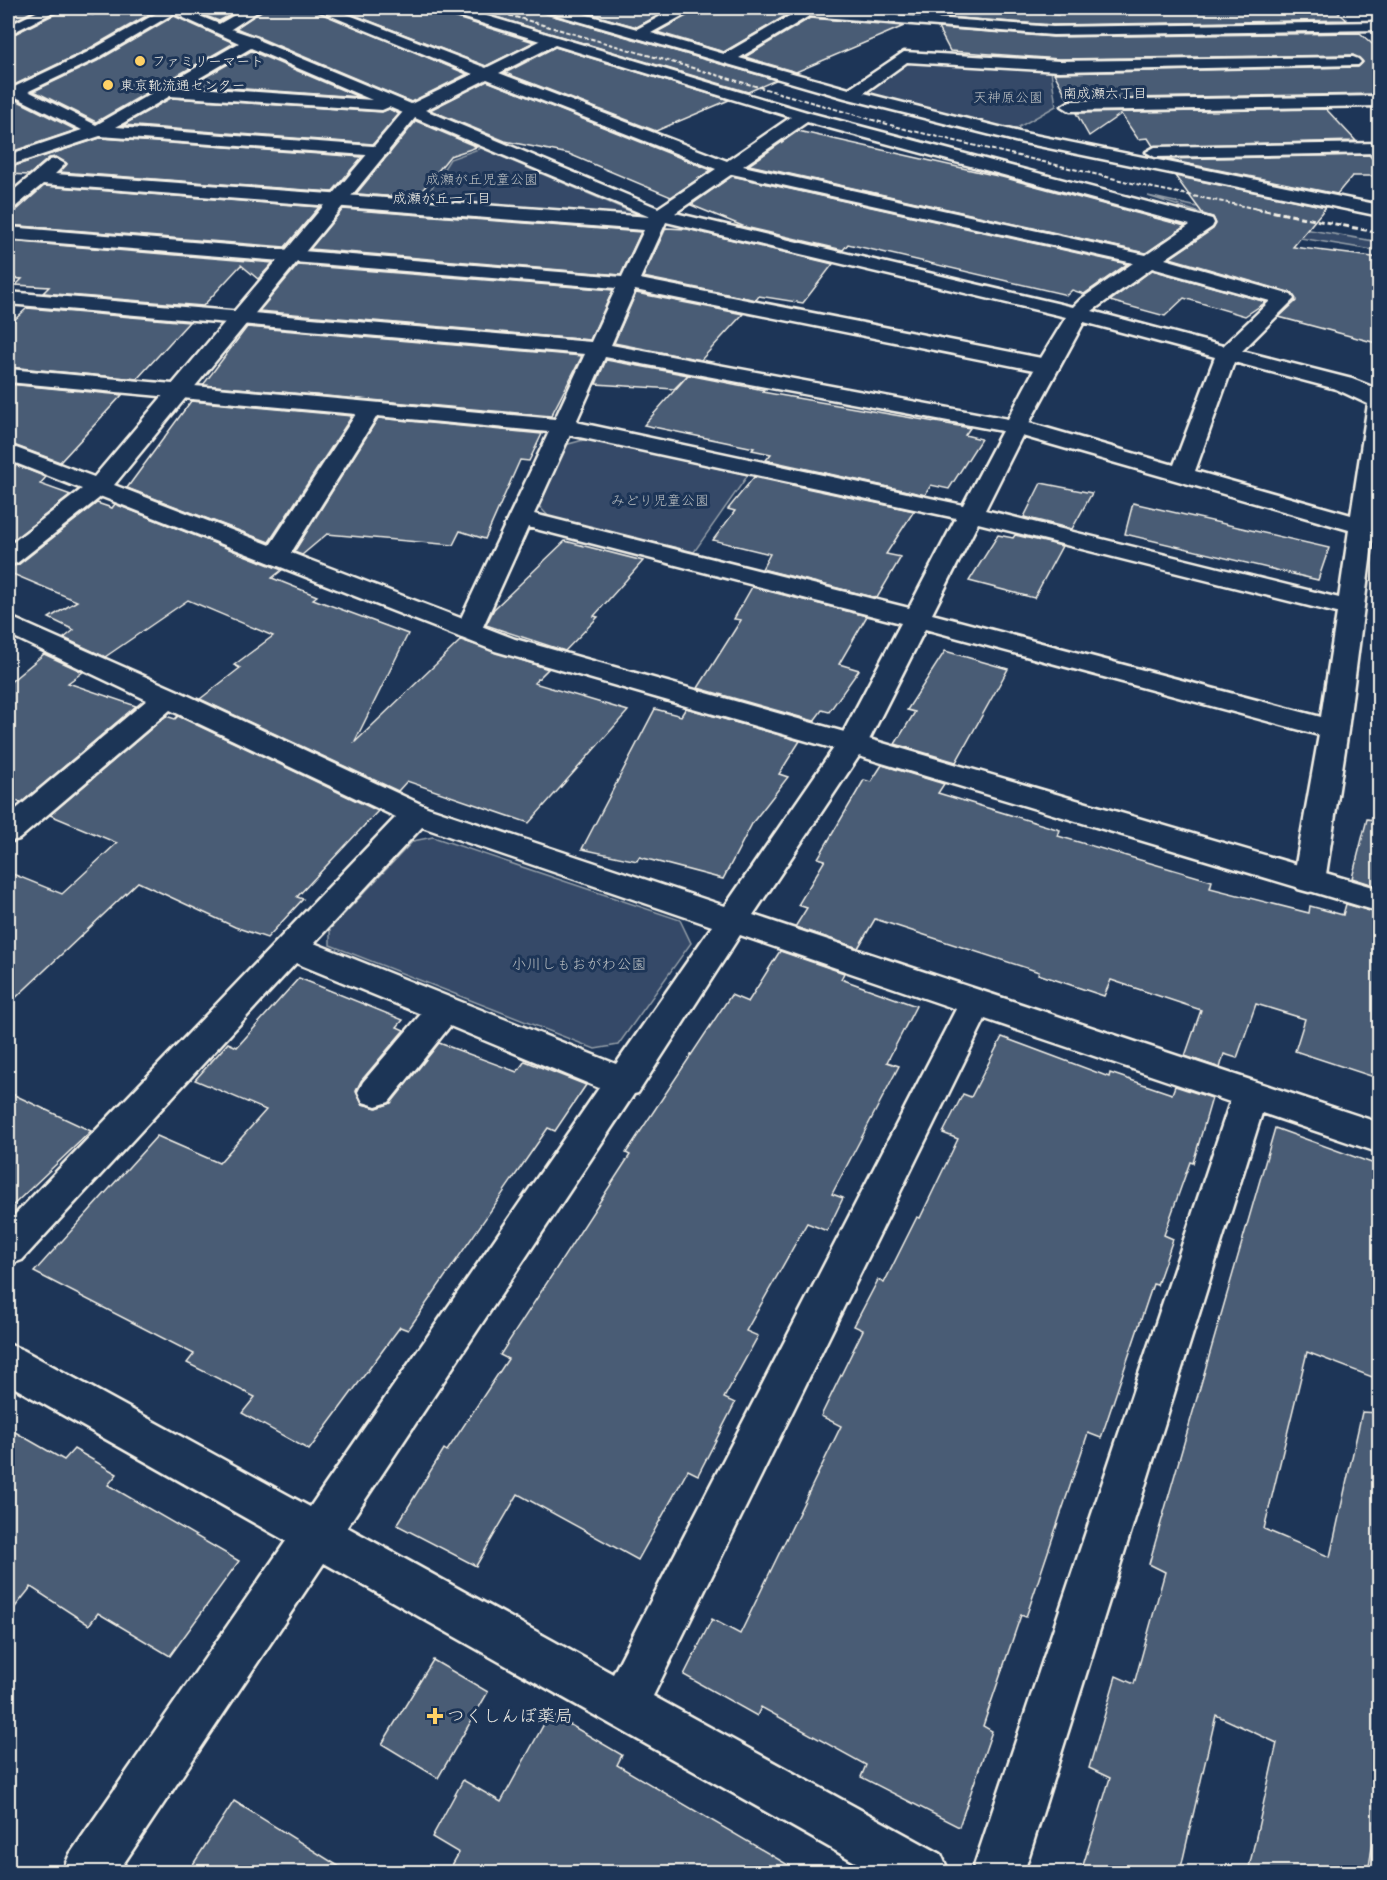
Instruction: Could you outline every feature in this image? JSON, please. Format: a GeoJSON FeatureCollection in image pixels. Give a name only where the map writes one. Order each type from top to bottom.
{"type":"FeatureCollection","features":[{"type":"Feature","properties":{"kind":"street"},"geometry":{"type":"LineString","coordinates":[[8,31],[54,8]]}},
{"type":"Feature","properties":{"kind":"street"},"geometry":{"type":"LineString","coordinates":[[15,90],[91,56],[173,8],[409,107],[658,220]]}},
{"type":"Feature","properties":{"kind":"street"},"geometry":{"type":"LineString","coordinates":[[222,28],[256,8]]}},
{"type":"Feature","properties":{"kind":"street"},"geometry":{"type":"LineString","coordinates":[[319,8],[490,72],[729,168],[1149,261],[1284,299],[1227,353],[1181,476]]}},
{"type":"Feature","properties":{"kind":"street"},"geometry":{"type":"LineString","coordinates":[[87,1872],[735,922],[852,744],[919,619],[970,514],[1047,366],[1077,314],[1088,303],[1206,223],[804,116],[556,39],[447,8]]}},
{"type":"Feature","properties":{"kind":"street"},"geometry":{"type":"LineString","coordinates":[[549,8],[851,95],[1093,153],[1380,212]]}},
{"type":"Feature","properties":{"kind":"street"},"geometry":{"type":"LineString","coordinates":[[640,33],[686,8]]}},
{"type":"Feature","properties":{"kind":"street"},"geometry":{"type":"LineString","coordinates":[[726,59],[806,11],[1055,42],[1353,62]]}},
{"type":"Feature","properties":{"kind":"street"},"geometry":{"type":"LineString","coordinates":[[851,95],[904,57],[1055,42],[1318,27],[1380,26]]}},
{"type":"Feature","properties":{"kind":"street"},"geometry":{"type":"LineString","coordinates":[[1318,27],[1373,82]]}},
{"type":"Feature","properties":{"kind":"street"},"geometry":{"type":"LineString","coordinates":[[167,91],[409,107],[490,72],[556,39]]}},
{"type":"Feature","properties":{"kind":"street"},"geometry":{"type":"LineString","coordinates":[[8,204],[96,131],[253,41]]}},
{"type":"Feature","properties":{"kind":"street"},"geometry":{"type":"LineString","coordinates":[[1055,42],[1064,109],[1380,101]]}},
{"type":"Feature","properties":{"kind":"street"},"geometry":{"type":"LineString","coordinates":[[15,90],[96,131],[380,151]]}},
{"type":"Feature","properties":{"kind":"street"},"geometry":{"type":"LineString","coordinates":[[8,558],[99,488],[380,151],[409,107]]}},
{"type":"Feature","properties":{"kind":"street"},"geometry":{"type":"LineString","coordinates":[[468,631],[658,220],[804,116]]}},
{"type":"Feature","properties":{"kind":"street"},"geometry":{"type":"LineString","coordinates":[[1019,136],[1039,124]]}},
{"type":"Feature","properties":{"kind":"street"},"geometry":{"type":"LineString","coordinates":[[8,161],[96,131]]}},
{"type":"Feature","properties":{"kind":"street"},"geometry":{"type":"LineString","coordinates":[[1093,153],[1380,148]]}},
{"type":"Feature","properties":{"kind":"street"},"geometry":{"type":"LineString","coordinates":[[39,178],[338,201],[658,220],[1077,314],[1344,384],[1379,398],[1370,530],[1349,608],[1334,730],[1309,881]]}},
{"type":"Feature","properties":{"kind":"street"},"geometry":{"type":"LineString","coordinates":[[8,233],[628,283],[1047,366]]}},
{"type":"Feature","properties":{"kind":"street"},"geometry":{"type":"LineString","coordinates":[[8,298],[598,349],[1016,427],[1370,530]]}},
{"type":"Feature","properties":{"kind":"street"},"geometry":{"type":"LineString","coordinates":[[8,376],[562,426],[970,514],[1349,608]]}},
{"type":"Feature","properties":{"kind":"street"},"geometry":{"type":"LineString","coordinates":[[276,556],[370,409]]}},
{"type":"Feature","properties":{"kind":"street"},"geometry":{"type":"LineString","coordinates":[[8,452],[505,645],[852,744],[1380,901]]}},
{"type":"Feature","properties":{"kind":"street"},"geometry":{"type":"LineString","coordinates":[[520,518],[919,619],[1334,730]]}},
{"type":"Feature","properties":{"kind":"street"},"geometry":{"type":"LineString","coordinates":[[8,624],[416,814],[1380,1138]]}},
{"type":"Feature","properties":{"kind":"street"},"geometry":{"type":"LineString","coordinates":[[8,832],[168,697]]}},
{"type":"Feature","properties":{"kind":"street"},"geometry":{"type":"LineString","coordinates":[[8,1248],[416,814]]}},
{"type":"Feature","properties":{"kind":"street"},"geometry":{"type":"LineString","coordinates":[[291,947],[625,1083]]}},
{"type":"Feature","properties":{"kind":"street"},"geometry":{"type":"LineString","coordinates":[[623,1705],[976,1003]]}},
{"type":"Feature","properties":{"kind":"street"},"geometry":{"type":"LineString","coordinates":[[376,1092],[444,1010]]}},
{"type":"Feature","properties":{"kind":"street"},"geometry":{"type":"LineString","coordinates":[[998,1872],[1250,1095]]}},
{"type":"Feature","properties":{"kind":"street"},"geometry":{"type":"LineString","coordinates":[[8,1363],[923,1872]]}},
{"type":"Feature","properties":{"kind":"green space","name":"天神原公園"},"geometry":{"type":"Polygon","coordinates":[[[910,61],[1039,68],[1051,71],[1056,106],[1012,131],[867,96],[867,90],[910,61]]]}},
{"type":"Feature","properties":{"kind":"green space","name":"成瀬が丘児童公園"},"geometry":{"type":"Polygon","coordinates":[[[481,148],[641,216],[636,219],[422,203],[450,159],[481,148]]]}},
{"type":"Feature","properties":{"kind":"green space"},"geometry":{"type":"Polygon","coordinates":[[[1148,196],[1270,223],[1379,242],[1379,251],[1253,230],[1148,196]]]}},
{"type":"Feature","properties":{"kind":"green space","name":"みどり児童公園"},"geometry":{"type":"Polygon","coordinates":[[[587,439],[748,475],[694,552],[550,518],[538,505],[565,445],[587,439]]]}},
{"type":"Feature","properties":{"kind":"green space","name":"小川しもおがわ公園"},"geometry":{"type":"Polygon","coordinates":[[[433,837],[680,920],[691,943],[618,1045],[595,1049],[330,945],[330,929],[413,841],[433,837]]]}},
{"type":"Feature","properties":{"kind":"building"},"geometry":{"type":"Polygon","coordinates":[[[8,8],[39,8],[8,24],[8,8]]]}},
{"type":"Feature","properties":{"kind":"building"},"geometry":{"type":"Polygon","coordinates":[[[93,8],[160,8],[85,51],[8,88],[8,37],[61,11],[93,15],[93,8]]]}},
{"type":"Feature","properties":{"kind":"building"},"geometry":{"type":"Polygon","coordinates":[[[185,8],[243,8],[219,21],[185,8]]]}},
{"type":"Feature","properties":{"kind":"building"},"geometry":{"type":"Polygon","coordinates":[[[265,8],[310,8],[467,74],[411,102],[236,28],[265,8]]]}},
{"type":"Feature","properties":{"kind":"building"},"geometry":{"type":"Polygon","coordinates":[[[336,8],[438,8],[441,13],[534,42],[486,66],[336,8]]]}},
{"type":"Feature","properties":{"kind":"building"},"geometry":{"type":"Polygon","coordinates":[[[466,8],[540,8],[543,13],[776,80],[748,92],[466,8]]]}},
{"type":"Feature","properties":{"kind":"building"},"geometry":{"type":"Polygon","coordinates":[[[569,8],[672,8],[637,27],[569,8]]]}},
{"type":"Feature","properties":{"kind":"building"},"geometry":{"type":"Polygon","coordinates":[[[695,8],[799,8],[724,52],[657,32],[692,13],[695,8]]]}},
{"type":"Feature","properties":{"kind":"building"},"geometry":{"type":"Polygon","coordinates":[[[826,8],[969,8],[1058,15],[1057,8],[1333,8],[1347,20],[1053,25],[826,8]]]}},
{"type":"Feature","properties":{"kind":"building"},"geometry":{"type":"Polygon","coordinates":[[[174,16],[234,43],[96,122],[34,91],[97,61],[174,16]]]}},
{"type":"Feature","properties":{"kind":"building"},"geometry":{"type":"Polygon","coordinates":[[[810,18],[904,26],[796,72],[745,57],[810,18]]]}},
{"type":"Feature","properties":{"kind":"building"},"geometry":{"type":"Polygon","coordinates":[[[938,28],[1053,37],[1360,33],[1380,51],[1380,94],[1068,99],[1054,73],[1358,67],[1363,62],[1353,55],[1059,59],[950,51],[938,28]]]}},
{"type":"Feature","properties":{"kind":"building"},"geometry":{"type":"Polygon","coordinates":[[[555,47],[729,100],[656,131],[505,73],[555,47]]]}},
{"type":"Feature","properties":{"kind":"building"},"geometry":{"type":"Polygon","coordinates":[[[251,51],[359,97],[191,85],[251,51]]]}},
{"type":"Feature","properties":{"kind":"building"},"geometry":{"type":"Polygon","coordinates":[[[487,81],[711,170],[671,197],[569,154],[505,141],[430,110],[487,81]]]}},
{"type":"Feature","properties":{"kind":"building"},"geometry":{"type":"Polygon","coordinates":[[[171,98],[382,112],[389,109],[399,114],[373,144],[123,125],[171,98]]]}},
{"type":"Feature","properties":{"kind":"building"},"geometry":{"type":"Polygon","coordinates":[[[16,100],[76,130],[8,153],[8,103],[16,100]]]}},
{"type":"Feature","properties":{"kind":"building"},"geometry":{"type":"Polygon","coordinates":[[[1326,109],[1356,141],[1153,146],[1148,138],[1138,139],[1121,114],[1089,136],[1076,113],[1326,109]]]}},
{"type":"Feature","properties":{"kind":"building"},"geometry":{"type":"Polygon","coordinates":[[[416,121],[477,147],[450,156],[416,198],[356,194],[416,121]]]}},
{"type":"Feature","properties":{"kind":"building"},"geometry":{"type":"Polygon","coordinates":[[[798,131],[1002,177],[1185,226],[1146,253],[749,165],[798,131]]]}},
{"type":"Feature","properties":{"kind":"building"},"geometry":{"type":"Polygon","coordinates":[[[100,138],[362,157],[332,192],[60,172],[67,164],[56,157],[49,158],[29,175],[8,174],[8,168],[100,138]]]}},
{"type":"Feature","properties":{"kind":"building"},"geometry":{"type":"Polygon","coordinates":[[[1369,155],[1380,167],[1380,176],[1352,176],[1337,194],[1164,159],[1369,155]]]}},
{"type":"Feature","properties":{"kind":"building"},"geometry":{"type":"Polygon","coordinates":[[[732,176],[1127,264],[1084,294],[1072,290],[1067,295],[848,244],[843,250],[745,227],[691,205],[732,176]]]}},
{"type":"Feature","properties":{"kind":"building"},"geometry":{"type":"Polygon","coordinates":[[[1175,176],[1326,207],[1293,247],[1380,258],[1380,344],[1279,317],[1296,301],[1292,293],[1170,258],[1213,229],[1216,224],[1213,217],[1203,214],[1175,176]]]}},
{"type":"Feature","properties":{"kind":"building"},"geometry":{"type":"Polygon","coordinates":[[[44,186],[319,207],[285,247],[8,225],[8,218],[44,186]]]}},
{"type":"Feature","properties":{"kind":"building"},"geometry":{"type":"Polygon","coordinates":[[[343,209],[641,232],[621,275],[310,249],[343,209]]]}},
{"type":"Feature","properties":{"kind":"building"},"geometry":{"type":"Polygon","coordinates":[[[666,228],[687,229],[833,264],[803,303],[759,296],[756,300],[643,277],[666,228]]]}},
{"type":"Feature","properties":{"kind":"building"},"geometry":{"type":"Polygon","coordinates":[[[8,241],[273,263],[258,279],[241,265],[203,306],[43,293],[49,287],[16,285],[22,279],[8,278],[8,241]]]}},
{"type":"Feature","properties":{"kind":"building"},"geometry":{"type":"Polygon","coordinates":[[[298,265],[613,290],[590,340],[259,311],[298,265]]]}},
{"type":"Feature","properties":{"kind":"building"},"geometry":{"type":"Polygon","coordinates":[[[1152,270],[1266,302],[1245,316],[1184,298],[1165,316],[1110,301],[1152,270]]]}},
{"type":"Feature","properties":{"kind":"building"},"geometry":{"type":"Polygon","coordinates":[[[636,293],[743,314],[701,360],[614,343],[636,293]]]}},
{"type":"Feature","properties":{"kind":"building"},"geometry":{"type":"Polygon","coordinates":[[[27,308],[189,322],[137,379],[8,367],[8,326],[27,308]]]}},
{"type":"Feature","properties":{"kind":"building"},"geometry":{"type":"Polygon","coordinates":[[[247,327],[582,356],[551,416],[203,385],[247,327]]]}},
{"type":"Feature","properties":{"kind":"building"},"geometry":{"type":"Polygon","coordinates":[[[606,360],[688,375],[674,389],[596,384],[606,360]]]}},
{"type":"Feature","properties":{"kind":"building"},"geometry":{"type":"Polygon","coordinates":[[[688,375],[764,390],[762,392],[970,428],[965,435],[981,439],[949,489],[931,485],[925,495],[766,460],[771,454],[752,450],[754,448],[644,425],[688,375]]]}},
{"type":"Feature","properties":{"kind":"building"},"geometry":{"type":"Polygon","coordinates":[[[8,384],[122,395],[60,462],[8,443],[8,384]]]}},
{"type":"Feature","properties":{"kind":"building"},"geometry":{"type":"Polygon","coordinates":[[[191,401],[352,416],[269,542],[127,488],[191,401]]]}},
{"type":"Feature","properties":{"kind":"building"},"geometry":{"type":"Polygon","coordinates":[[[378,418],[542,434],[529,461],[520,460],[485,539],[460,531],[453,545],[327,534],[302,555],[294,552],[378,418]]]}},
{"type":"Feature","properties":{"kind":"building"},"geometry":{"type":"Polygon","coordinates":[[[8,462],[46,477],[40,484],[71,495],[8,544],[8,462]]]}},
{"type":"Feature","properties":{"kind":"building"},"geometry":{"type":"Polygon","coordinates":[[[754,477],[914,511],[886,554],[901,557],[877,598],[762,569],[770,554],[713,540],[735,511],[728,509],[754,477]]]}},
{"type":"Feature","properties":{"kind":"building"},"geometry":{"type":"Polygon","coordinates":[[[1041,483],[1092,493],[1072,529],[1024,517],[1041,483]]]}},
{"type":"Feature","properties":{"kind":"building"},"geometry":{"type":"Polygon","coordinates":[[[97,503],[112,508],[115,504],[282,570],[272,578],[317,596],[313,599],[408,634],[354,743],[461,640],[548,669],[534,683],[628,711],[529,823],[407,781],[398,791],[200,699],[240,668],[234,665],[273,636],[188,600],[105,657],[64,638],[74,630],[49,618],[77,601],[8,572],[8,567],[18,565],[97,503]]]}},
{"type":"Feature","properties":{"kind":"building"},"geometry":{"type":"Polygon","coordinates":[[[1133,503],[1329,548],[1318,580],[1125,534],[1133,503]]]}},
{"type":"Feature","properties":{"kind":"building"},"geometry":{"type":"Polygon","coordinates":[[[998,535],[1013,538],[1015,535],[1062,546],[1034,598],[969,581],[998,535]]]}},
{"type":"Feature","properties":{"kind":"building"},"geometry":{"type":"Polygon","coordinates":[[[565,541],[643,561],[594,616],[598,617],[565,651],[486,625],[494,609],[565,541]]]}},
{"type":"Feature","properties":{"kind":"building"},"geometry":{"type":"Polygon","coordinates":[[[752,587],[867,616],[839,664],[859,670],[829,712],[822,710],[814,721],[698,688],[741,620],[734,619],[752,587]]]}},
{"type":"Feature","properties":{"kind":"building"},"geometry":{"type":"Polygon","coordinates":[[[945,651],[1008,669],[956,762],[895,744],[915,712],[907,710],[945,651]]]}},
{"type":"Feature","properties":{"kind":"building"},"geometry":{"type":"Polygon","coordinates":[[[44,654],[83,672],[68,683],[136,706],[21,803],[8,797],[8,684],[44,654]]]}},
{"type":"Feature","properties":{"kind":"building"},"geometry":{"type":"Polygon","coordinates":[[[686,708],[800,741],[779,774],[788,777],[753,822],[723,879],[639,857],[637,861],[582,849],[655,709],[681,716],[686,708]]]}},
{"type":"Feature","properties":{"kind":"building"},"geometry":{"type":"Polygon","coordinates":[[[166,716],[175,719],[178,716],[378,811],[297,897],[303,899],[267,938],[235,927],[138,882],[8,1005],[8,872],[62,894],[117,843],[50,815],[166,716]]]}},
{"type":"Feature","properties":{"kind":"building"},"geometry":{"type":"Polygon","coordinates":[[[882,765],[944,784],[938,793],[1060,830],[1058,836],[1212,881],[1210,888],[1309,913],[1310,906],[1343,915],[1346,904],[1380,914],[1380,1079],[1295,1051],[1305,1019],[1256,1004],[1237,1058],[1224,1054],[1220,1068],[1185,1056],[1201,1010],[1111,980],[1104,996],[1038,974],[1039,972],[875,919],[858,948],[795,927],[807,908],[798,905],[825,860],[818,858],[864,780],[871,782],[882,765]]]}},
{"type":"Feature","properties":{"kind":"building"},"geometry":{"type":"Polygon","coordinates":[[[1367,819],[1380,821],[1380,887],[1352,878],[1367,819]]]}},
{"type":"Feature","properties":{"kind":"building"},"geometry":{"type":"Polygon","coordinates":[[[780,951],[844,973],[841,979],[916,1006],[887,1062],[899,1066],[832,1194],[843,1198],[827,1231],[807,1223],[746,1331],[758,1336],[724,1398],[735,1403],[698,1475],[688,1470],[638,1560],[518,1494],[476,1566],[397,1525],[444,1449],[447,1451],[508,1359],[500,1355],[630,1155],[626,1153],[731,995],[748,1002],[780,951]]]}},
{"type":"Feature","properties":{"kind":"building"},"geometry":{"type":"Polygon","coordinates":[[[299,978],[403,1020],[397,1027],[404,1030],[361,1081],[356,1091],[362,1104],[377,1108],[391,1103],[439,1043],[517,1072],[525,1061],[586,1085],[555,1131],[548,1128],[408,1330],[400,1327],[309,1450],[242,1413],[255,1397],[187,1363],[194,1354],[34,1272],[157,1136],[219,1163],[266,1110],[195,1080],[228,1043],[237,1047],[299,978]]]}},
{"type":"Feature","properties":{"kind":"building"},"geometry":{"type":"Polygon","coordinates":[[[1002,1037],[1109,1077],[1110,1073],[1172,1094],[1175,1086],[1212,1098],[1193,1163],[1190,1162],[1164,1235],[1173,1239],[1157,1285],[1153,1284],[1101,1438],[1088,1433],[1026,1617],[1021,1615],[983,1726],[992,1731],[959,1827],[861,1777],[866,1765],[761,1707],[757,1716],[684,1675],[712,1619],[740,1634],[841,1426],[821,1416],[863,1330],[854,1326],[878,1280],[884,1283],[917,1217],[920,1218],[958,1139],[943,1133],[963,1094],[971,1097],[1002,1037]]]}},
{"type":"Feature","properties":{"kind":"building"},"geometry":{"type":"Polygon","coordinates":[[[8,1092],[91,1131],[8,1210],[8,1092]]]}},
{"type":"Feature","properties":{"kind":"building"},"geometry":{"type":"Polygon","coordinates":[[[1275,1128],[1380,1166],[1380,1380],[1307,1352],[1264,1529],[1330,1557],[1362,1412],[1380,1413],[1380,1802],[1368,1872],[1248,1872],[1277,1743],[1216,1715],[1180,1872],[1081,1872],[1110,1778],[1089,1768],[1116,1676],[1134,1684],[1165,1572],[1149,1564],[1275,1128]]]}},
{"type":"Feature","properties":{"kind":"building"},"geometry":{"type":"Polygon","coordinates":[[[8,1428],[64,1460],[74,1449],[117,1474],[108,1485],[239,1561],[170,1656],[98,1613],[89,1625],[31,1587],[8,1616],[8,1428]]]}},
{"type":"Feature","properties":{"kind":"building"},"geometry":{"type":"Polygon","coordinates":[[[433,1660],[488,1692],[438,1778],[382,1744],[433,1660]]]}},
{"type":"Feature","properties":{"kind":"building"},"geometry":{"type":"Polygon","coordinates":[[[550,1713],[622,1755],[617,1765],[800,1872],[448,1872],[459,1853],[432,1837],[463,1780],[501,1802],[550,1713]]]}},
{"type":"Feature","properties":{"kind":"building"},"geometry":{"type":"Polygon","coordinates":[[[234,1801],[348,1872],[188,1872],[234,1801]]]}},
{"type":"Feature","properties":{"kind":"railway"},"geometry":{"type":"LineString","coordinates":[[484,8],[901,128],[1153,188],[1263,210]]}},
{"type":"Feature","properties":{"kind":"railway"},"geometry":{"type":"LineString","coordinates":[[1255,208],[1380,233]]}},
{"type":"Feature","properties":{"kind":"place","name":"ファミリーマート"},"geometry":{"type":"Point","coordinates":[140,61]}},
{"type":"Feature","properties":{"kind":"place","name":"東京靴流通センター"},"geometry":{"type":"Point","coordinates":[108,85]}},
{"type":"Feature","properties":{"kind":"place","name":"つくしんぼ薬局"},"geometry":{"type":"Point","coordinates":[435,1716]}},
{"type":"Feature","properties":{"kind":"district","name":"南成瀬六丁目"},"geometry":{"type":"Point","coordinates":[1105,93]}},
{"type":"Feature","properties":{"kind":"district","name":"成瀬が丘一丁目"},"geometry":{"type":"Point","coordinates":[442,198]}}]}
